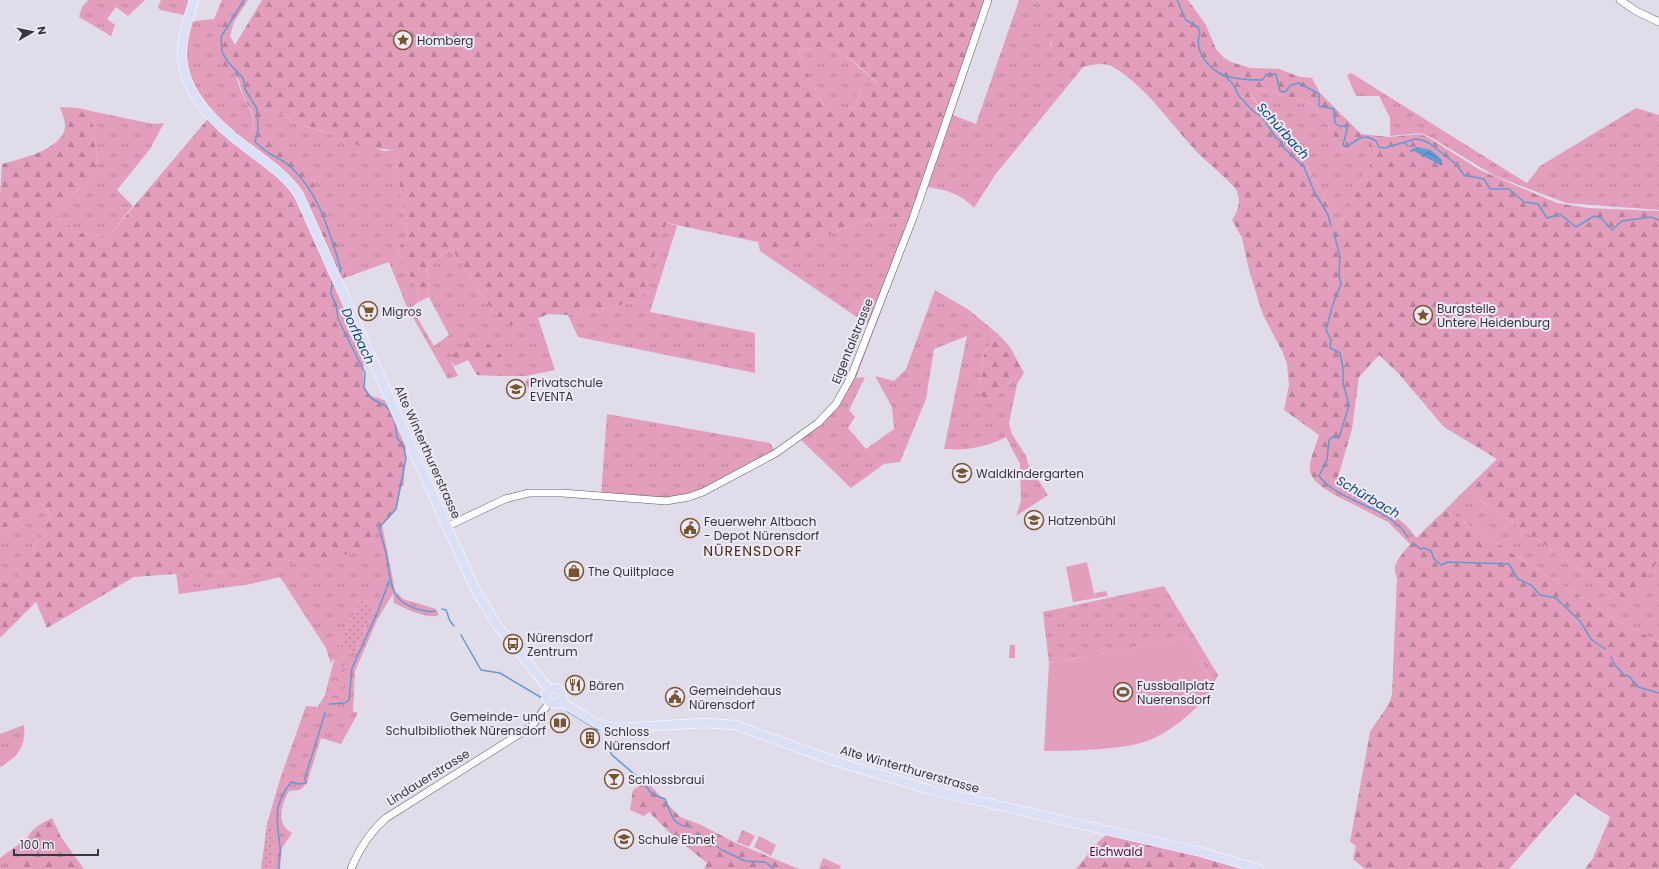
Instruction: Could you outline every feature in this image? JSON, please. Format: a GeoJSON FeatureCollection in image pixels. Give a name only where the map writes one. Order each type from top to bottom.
{"type":"FeatureCollection","features":[{"type":"Feature","properties":{"kind":"main road","name":"Alte Winterthurerstrasse"},"geometry":{"type":"LineString","coordinates":[[194,0],[184,37],[182,54],[188,83],[196,98],[225,130],[290,183],[299,195],[475,588],[488,612],[504,635],[549,689]]}},
{"type":"Feature","properties":{"kind":"main road"},"geometry":{"type":"LineString","coordinates":[[555,688],[560,690],[562,696],[560,701],[555,704],[549,703],[546,696],[549,689],[555,688]]}},
{"type":"Feature","properties":{"kind":"main road","name":"Alte Winterthurerstrasse"},"geometry":{"type":"LineString","coordinates":[[560,701],[596,723],[618,728],[705,723],[734,725],[829,759],[931,790],[1201,852],[1259,869]]}},
{"type":"Feature","properties":{"kind":"street","name":"Eigentalstrasse"},"geometry":{"type":"LineString","coordinates":[[448,526],[504,499],[529,493],[557,493],[666,501],[689,497],[703,492],[776,453],[818,423],[836,404],[851,377],[913,218],[988,0]]}},
{"type":"Feature","properties":{"kind":"street"},"geometry":{"type":"LineString","coordinates":[[1620,0],[1636,11],[1659,22]]}},
{"type":"Feature","properties":{"kind":"street","name":"Lindauerstrasse"},"geometry":{"type":"LineString","coordinates":[[351,869],[361,848],[370,834],[386,818],[532,726],[549,703]]}},
{"type":"Feature","properties":{"kind":"green space"},"geometry":{"type":"Polygon","coordinates":[[[88,0],[145,0],[128,16],[116,7],[107,19],[115,25],[111,36],[79,17],[82,7],[88,0]]]}},
{"type":"Feature","properties":{"kind":"green space"},"geometry":{"type":"Polygon","coordinates":[[[161,0],[189,0],[184,15],[160,10],[158,7],[161,0]]]}},
{"type":"Feature","properties":{"kind":"green space"},"geometry":{"type":"Polygon","coordinates":[[[222,0],[248,0],[234,22],[226,17],[221,64],[231,71],[236,77],[252,116],[252,133],[241,130],[225,130],[211,115],[184,68],[187,22],[214,19],[222,0]]]}},
{"type":"Feature","properties":{"kind":"green space"},"geometry":{"type":"Polygon","coordinates":[[[262,0],[988,0],[913,218],[891,217],[866,220],[783,252],[758,242],[667,223],[657,244],[647,285],[640,298],[631,303],[568,315],[549,314],[523,324],[513,325],[505,323],[495,315],[452,249],[427,263],[429,297],[419,302],[416,289],[411,278],[405,267],[397,258],[401,244],[408,240],[394,150],[362,147],[324,132],[297,124],[275,110],[262,111],[262,134],[304,171],[316,187],[322,199],[332,225],[347,277],[337,281],[373,360],[363,367],[364,385],[369,395],[392,403],[411,445],[405,450],[404,484],[400,488],[396,509],[382,524],[368,547],[341,556],[255,568],[134,577],[47,628],[36,602],[0,638],[0,581],[13,587],[51,514],[40,503],[22,519],[0,532],[0,194],[2,164],[39,152],[56,142],[62,136],[65,128],[60,107],[78,108],[91,111],[99,173],[60,205],[54,213],[77,232],[108,237],[211,115],[225,130],[252,132],[253,114],[244,98],[238,79],[221,63],[216,51],[218,33],[226,17],[234,22],[230,36],[235,45],[262,0]],[[826,46],[798,51],[820,101],[835,115],[856,105],[858,90],[877,83],[853,62],[834,49],[826,46]]]}},
{"type":"Feature","properties":{"kind":"green space"},"geometry":{"type":"Polygon","coordinates":[[[988,0],[992,0],[953,115],[976,124],[1019,0],[1036,0],[1056,9],[1057,23],[1050,45],[1075,68],[1083,67],[995,175],[974,208],[964,199],[953,193],[928,187],[856,378],[865,377],[849,410],[855,417],[848,428],[866,449],[894,429],[892,407],[875,376],[894,381],[906,369],[935,290],[969,310],[999,335],[987,348],[984,354],[978,387],[1000,393],[1017,376],[1022,376],[1017,384],[1009,423],[1012,434],[1026,456],[1028,464],[1048,495],[1016,516],[1021,501],[1020,464],[1006,437],[976,448],[944,449],[967,336],[934,349],[926,399],[900,462],[884,464],[851,488],[799,438],[836,404],[870,326],[760,251],[758,242],[783,252],[866,220],[891,217],[913,218],[988,0]]]}},
{"type":"Feature","properties":{"kind":"green space"},"geometry":{"type":"Polygon","coordinates":[[[1036,0],[1188,0],[1206,25],[1216,49],[1224,58],[1231,62],[1250,68],[1279,69],[1300,77],[1312,78],[1320,93],[1361,134],[1389,137],[1420,134],[1431,139],[1480,170],[1557,203],[1588,208],[1659,211],[1659,556],[1653,569],[1628,602],[1465,490],[1497,459],[1444,427],[1398,373],[1379,355],[1359,377],[1352,429],[1333,494],[1315,481],[1311,475],[1310,462],[1319,435],[1284,410],[1289,385],[1287,364],[1283,353],[1263,315],[1249,270],[1242,238],[1232,220],[1238,205],[1236,189],[1194,149],[1146,94],[1113,67],[1106,64],[1098,64],[1066,68],[1054,59],[1051,53],[1051,47],[1057,23],[1056,9],[1036,0]],[[1258,89],[1249,94],[1287,141],[1310,173],[1329,208],[1337,227],[1346,214],[1363,176],[1369,169],[1371,160],[1368,138],[1350,149],[1342,150],[1323,117],[1309,102],[1258,89]]]}},
{"type":"Feature","properties":{"kind":"green space"},"geometry":{"type":"Polygon","coordinates":[[[826,46],[841,53],[865,72],[877,84],[858,90],[856,105],[835,115],[820,101],[798,51],[826,46]]]}},
{"type":"Feature","properties":{"kind":"green space"},"geometry":{"type":"Polygon","coordinates":[[[1351,73],[1527,183],[1540,166],[1636,108],[1659,115],[1659,210],[1566,203],[1495,176],[1432,138],[1420,133],[1390,136],[1390,118],[1379,96],[1356,96],[1347,75],[1351,73]]]}},
{"type":"Feature","properties":{"kind":"green space"},"geometry":{"type":"Polygon","coordinates":[[[1258,89],[1309,102],[1323,117],[1342,150],[1350,149],[1368,138],[1371,160],[1369,169],[1363,176],[1346,214],[1337,227],[1320,190],[1299,156],[1249,93],[1258,89]]]}},
{"type":"Feature","properties":{"kind":"green space"},"geometry":{"type":"Polygon","coordinates":[[[275,110],[297,124],[384,151],[394,150],[408,240],[401,244],[397,258],[408,272],[418,295],[419,302],[411,307],[434,346],[449,335],[429,297],[427,263],[452,249],[495,315],[511,324],[521,324],[538,318],[555,370],[526,376],[497,376],[503,363],[502,356],[450,359],[458,376],[448,379],[407,307],[389,262],[347,277],[329,217],[270,141],[262,134],[262,111],[275,110]]]}},
{"type":"Feature","properties":{"kind":"green space"},"geometry":{"type":"Polygon","coordinates":[[[91,111],[153,124],[164,123],[150,149],[117,190],[133,206],[108,237],[77,232],[53,213],[60,205],[99,173],[91,111]]]}},
{"type":"Feature","properties":{"kind":"green space"},"geometry":{"type":"Polygon","coordinates":[[[667,223],[677,226],[650,312],[755,333],[755,373],[578,337],[568,315],[631,303],[661,233],[667,223]]]}},
{"type":"Feature","properties":{"kind":"green space"},"geometry":{"type":"Polygon","coordinates":[[[999,335],[1010,347],[1024,373],[1022,376],[1017,376],[1000,393],[983,398],[978,387],[984,354],[987,348],[999,335]]]}},
{"type":"Feature","properties":{"kind":"green space"},"geometry":{"type":"Polygon","coordinates":[[[476,336],[490,345],[502,356],[503,363],[497,376],[477,375],[468,360],[455,366],[449,359],[463,345],[476,336]]]}},
{"type":"Feature","properties":{"kind":"green space"},"geometry":{"type":"Polygon","coordinates":[[[530,378],[535,383],[530,388],[525,383],[530,378]]]}},
{"type":"Feature","properties":{"kind":"green space"},"geometry":{"type":"Polygon","coordinates":[[[607,414],[770,443],[776,453],[703,492],[677,500],[601,496],[607,414]]]}},
{"type":"Feature","properties":{"kind":"green space"},"geometry":{"type":"Polygon","coordinates":[[[1336,484],[1369,500],[1391,513],[1410,529],[1417,539],[1411,545],[1388,522],[1333,494],[1336,484]]]}},
{"type":"Feature","properties":{"kind":"green space"},"geometry":{"type":"Polygon","coordinates":[[[1465,490],[1628,602],[1659,556],[1659,642],[1618,621],[1445,510],[1465,490]]]}},
{"type":"Feature","properties":{"kind":"green space"},"geometry":{"type":"Polygon","coordinates":[[[40,503],[51,514],[13,588],[0,581],[0,532],[22,519],[40,503]]]}},
{"type":"Feature","properties":{"kind":"green space"},"geometry":{"type":"Polygon","coordinates":[[[1445,510],[1618,621],[1659,642],[1659,869],[1585,869],[1593,858],[1610,817],[1575,794],[1509,869],[1365,869],[1353,859],[1356,846],[1350,842],[1370,732],[1386,708],[1392,694],[1397,578],[1395,566],[1410,545],[1445,510]]]}},
{"type":"Feature","properties":{"kind":"green space"},"geometry":{"type":"Polygon","coordinates":[[[382,524],[395,591],[403,599],[436,609],[439,615],[423,615],[404,608],[394,603],[393,594],[378,618],[355,671],[353,711],[358,713],[341,744],[321,738],[307,783],[300,790],[289,791],[285,799],[281,816],[284,827],[292,833],[282,848],[280,869],[272,869],[274,841],[272,825],[267,824],[280,779],[306,706],[318,707],[325,695],[334,699],[346,669],[333,659],[331,664],[326,648],[280,577],[251,584],[179,594],[176,573],[255,568],[382,524]],[[360,600],[339,646],[354,653],[375,607],[360,600]]]}},
{"type":"Feature","properties":{"kind":"green space"},"geometry":{"type":"Polygon","coordinates":[[[1087,562],[1095,597],[1095,593],[1106,591],[1108,596],[1073,602],[1066,567],[1087,562]]]}},
{"type":"Feature","properties":{"kind":"green space"},"geometry":{"type":"Polygon","coordinates":[[[1164,586],[1218,675],[1209,693],[1201,702],[1196,697],[1209,676],[1188,638],[1049,663],[1043,612],[1164,586]]]}},
{"type":"Feature","properties":{"kind":"green space"},"geometry":{"type":"Polygon","coordinates":[[[360,600],[375,607],[354,653],[339,646],[360,600]]]}},
{"type":"Feature","properties":{"kind":"green space","name":"Fussballplatz Nuerensdorf"},"geometry":{"type":"Polygon","coordinates":[[[1188,638],[1209,676],[1196,697],[1201,702],[1190,714],[1155,738],[1137,744],[1097,749],[1044,751],[1049,663],[1188,638]]]}},
{"type":"Feature","properties":{"kind":"green space"},"geometry":{"type":"Polygon","coordinates":[[[1010,645],[1015,645],[1015,658],[1009,658],[1010,645]]]}},
{"type":"Feature","properties":{"kind":"green space"},"geometry":{"type":"Polygon","coordinates":[[[334,660],[346,669],[345,695],[343,699],[334,699],[325,695],[334,660]]]}},
{"type":"Feature","properties":{"kind":"green space"},"geometry":{"type":"Polygon","coordinates":[[[24,725],[24,739],[20,750],[12,759],[0,767],[0,734],[24,725]]]}},
{"type":"Feature","properties":{"kind":"green space"},"geometry":{"type":"Polygon","coordinates":[[[646,781],[680,817],[699,824],[736,843],[799,869],[704,869],[707,863],[671,834],[649,812],[644,816],[630,810],[633,790],[646,781]]]}},
{"type":"Feature","properties":{"kind":"green space"},"geometry":{"type":"Polygon","coordinates":[[[52,818],[61,837],[84,869],[21,869],[25,859],[26,844],[29,834],[37,826],[52,818]]]}},
{"type":"Feature","properties":{"kind":"green space"},"geometry":{"type":"Polygon","coordinates":[[[267,824],[272,825],[274,841],[272,869],[261,869],[267,824]]]}},
{"type":"Feature","properties":{"kind":"green space"},"geometry":{"type":"Polygon","coordinates":[[[742,830],[755,836],[749,847],[737,842],[742,830]]]}},
{"type":"Feature","properties":{"kind":"green space","name":"Eichwald"},"geometry":{"type":"Polygon","coordinates":[[[1111,831],[1259,869],[1076,869],[1099,841],[1111,831]]]}},
{"type":"Feature","properties":{"kind":"green space"},"geometry":{"type":"Polygon","coordinates":[[[759,836],[776,845],[771,856],[754,847],[759,836]]]}},
{"type":"Feature","properties":{"kind":"green space"},"geometry":{"type":"Polygon","coordinates":[[[26,839],[25,863],[21,869],[0,869],[0,858],[26,839]]]}},
{"type":"Feature","properties":{"kind":"green space"},"geometry":{"type":"Polygon","coordinates":[[[823,858],[841,866],[840,869],[819,869],[823,858]]]}},
{"type":"Feature","properties":{"kind":"water"},"geometry":{"type":"Polygon","coordinates":[[[1417,147],[1431,150],[1442,160],[1442,166],[1414,151],[1410,152],[1410,150],[1417,147]]]}},
{"type":"Feature","properties":{"kind":"waterway"},"geometry":{"type":"LineString","coordinates":[[244,0],[221,37],[222,52],[228,62],[243,78],[245,89],[257,109],[258,130],[255,142],[268,153],[289,165],[309,189],[328,228],[341,269],[340,272]]}},
{"type":"Feature","properties":{"kind":"waterway"},"geometry":{"type":"LineString","coordinates":[[1177,0],[1186,20],[1198,27],[1200,34],[1198,44],[1200,50],[1205,61],[1214,70],[1229,77],[1246,79],[1262,80],[1267,74],[1276,74],[1280,91],[1285,92],[1291,85],[1299,83],[1319,94],[1319,106],[1334,109],[1335,123],[1339,126],[1346,126],[1347,130],[1343,145],[1346,147],[1360,138],[1368,137],[1376,141],[1379,147],[1385,148],[1415,139],[1422,140],[1429,143],[1456,164],[1464,175],[1484,179],[1490,189],[1509,189],[1524,202],[1538,204],[1547,218],[1560,214],[1576,227],[1594,216],[1601,218],[1612,230],[1622,221],[1651,217],[1659,220]]}},
{"type":"Feature","properties":{"kind":"waterway","name":"Schürbach"},"geometry":{"type":"LineString","coordinates":[[1225,76],[1233,84],[1239,96],[1253,111],[1263,118],[1276,138],[1282,142],[1284,148],[1304,167],[1314,191],[1328,215],[1331,226]]}},
{"type":"Feature","properties":{"kind":"waterway"},"geometry":{"type":"LineString","coordinates":[[1404,142],[1408,146]]}},
{"type":"Feature","properties":{"kind":"waterway","name":"Schürbach"},"geometry":{"type":"LineString","coordinates":[[1334,233],[1340,257],[1339,274],[1341,284],[1332,307],[1326,330],[1331,340],[1330,348],[1340,353],[1343,368],[1343,383],[1349,405],[1339,438],[1332,437],[1329,440],[1327,460],[1319,476],[1337,491],[1389,518],[1401,528],[1408,537]]}},
{"type":"Feature","properties":{"kind":"waterway","name":"Dorfbach"},"geometry":{"type":"LineString","coordinates":[[332,280],[331,294],[336,305],[338,319],[365,373],[364,388],[372,399],[386,406],[390,411],[395,422],[397,438],[403,445],[406,458],[396,509],[379,528],[393,589],[401,601],[408,605],[430,612],[435,611]]}},
{"type":"Feature","properties":{"kind":"waterway","name":"Schürbach"},"geometry":{"type":"LineString","coordinates":[[1415,544],[1420,549],[1424,548],[1431,551],[1434,559],[1441,565],[1448,562],[1509,564],[1518,579],[1531,585],[1540,595],[1556,598],[1580,621],[1591,639],[1605,649]]}},
{"type":"Feature","properties":{"kind":"waterway"},"geometry":{"type":"LineString","coordinates":[[329,704],[345,703],[349,700],[352,668],[378,611],[389,581]]}},
{"type":"Feature","properties":{"kind":"waterway","name":"Dorfbach"},"geometry":{"type":"LineString","coordinates":[[442,609],[446,610],[450,621],[454,626]]}},
{"type":"Feature","properties":{"kind":"waterway","name":"Dorfbach"},"geometry":{"type":"LineString","coordinates":[[461,635],[481,670],[500,673],[542,698]]}},
{"type":"Feature","properties":{"kind":"waterway","name":"Schürbach"},"geometry":{"type":"LineString","coordinates":[[1611,657],[1615,665],[1624,675],[1629,676],[1638,687],[1659,693]]}},
{"type":"Feature","properties":{"kind":"waterway","name":"Dorfbach"},"geometry":{"type":"LineString","coordinates":[[567,711],[598,730]]}},
{"type":"Feature","properties":{"kind":"waterway"},"geometry":{"type":"LineString","coordinates":[[279,869],[280,850],[277,820],[278,806],[291,782],[299,784],[306,783],[305,778],[325,713]]}},
{"type":"Feature","properties":{"kind":"waterway","name":"Dorfbach"},"geometry":{"type":"LineString","coordinates":[[606,742],[612,755],[640,779],[652,794],[665,799],[671,815],[680,825],[692,827]]}},
{"type":"Feature","properties":{"kind":"waterway","name":"Dorfbach"},"geometry":{"type":"LineString","coordinates":[[697,833],[722,850],[745,861],[765,862],[774,869]]}},
{"type":"Feature","properties":{"kind":"place","name":"Homberg"},"geometry":{"type":"Point","coordinates":[403,40]}},
{"type":"Feature","properties":{"kind":"place","name":"Migros"},"geometry":{"type":"Point","coordinates":[368,311]}},
{"type":"Feature","properties":{"kind":"place","name":"Burgstelle Untere Heidenburg"},"geometry":{"type":"Point","coordinates":[1423,315]}},
{"type":"Feature","properties":{"kind":"place","name":"Privatschule EVENTA"},"geometry":{"type":"Point","coordinates":[516,389]}},
{"type":"Feature","properties":{"kind":"place","name":"Waldkindergarten"},"geometry":{"type":"Point","coordinates":[962,473]}},
{"type":"Feature","properties":{"kind":"place","name":"Hatzenbühl"},"geometry":{"type":"Point","coordinates":[1034,520]}},
{"type":"Feature","properties":{"kind":"place","name":"Feuerwehr Altbach - Depot Nürensdorf"},"geometry":{"type":"Point","coordinates":[690,528]}},
{"type":"Feature","properties":{"kind":"place","name":"The Quiltplace"},"geometry":{"type":"Point","coordinates":[574,571]}},
{"type":"Feature","properties":{"kind":"place","name":"Nürensdorf Zentrum"},"geometry":{"type":"Point","coordinates":[513,644]}},
{"type":"Feature","properties":{"kind":"place","name":"Bären"},"geometry":{"type":"Point","coordinates":[575,685]}},
{"type":"Feature","properties":{"kind":"place","name":"Fussballplatz Nuerensdorf"},"geometry":{"type":"Point","coordinates":[1123,692]}},
{"type":"Feature","properties":{"kind":"place","name":"Gemeindehaus Nürensdorf"},"geometry":{"type":"Point","coordinates":[675,697]}},
{"type":"Feature","properties":{"kind":"place","name":"Gemeinde- und Schulbibliothek Nürensdorf"},"geometry":{"type":"Point","coordinates":[560,723]}},
{"type":"Feature","properties":{"kind":"place","name":"Schloss Nürensdorf"},"geometry":{"type":"Point","coordinates":[590,738]}},
{"type":"Feature","properties":{"kind":"place","name":"Schlossbraui"},"geometry":{"type":"Point","coordinates":[614,779]}},
{"type":"Feature","properties":{"kind":"place","name":"Schule Ebnet"},"geometry":{"type":"Point","coordinates":[624,839]}},
{"type":"Feature","properties":{"kind":"district","name":"NÜRENSDORF"},"geometry":{"type":"Point","coordinates":[753,551]}}]}
